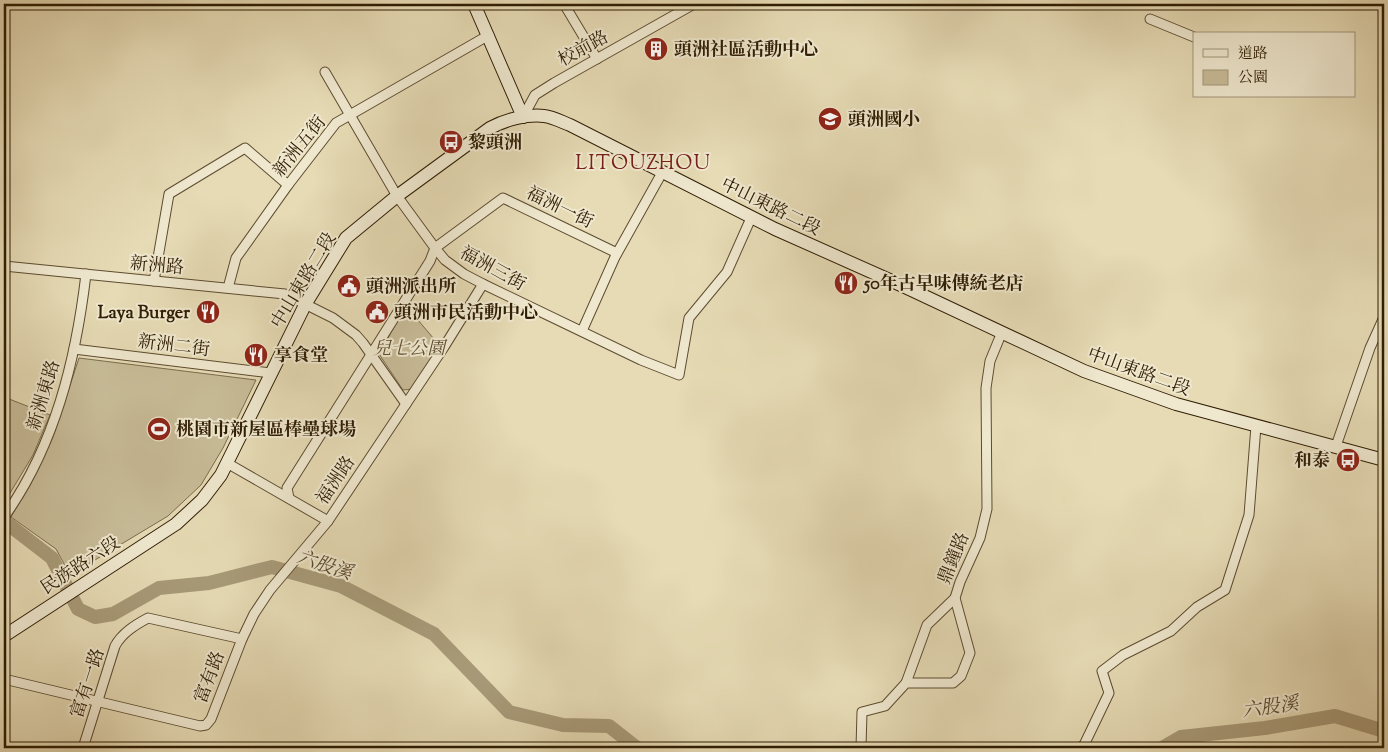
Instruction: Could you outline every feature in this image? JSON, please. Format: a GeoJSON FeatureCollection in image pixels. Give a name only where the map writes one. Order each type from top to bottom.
{"type":"FeatureCollection","features":[{"type":"Feature","properties":{"kind":"main road"},"geometry":{"type":"LineString","coordinates":[[474,4],[523,117]]}},
{"type":"Feature","properties":{"kind":"main road","name":"中山東路二段"},"geometry":{"type":"LineString","coordinates":[[176,524],[202,500],[221,475],[306,303],[346,238],[397,196],[490,128],[504,120],[523,117],[544,116],[570,125],[663,171],[751,218],[903,286],[1084,371],[1176,404],[1384,460]]}},
{"type":"Feature","properties":{"kind":"main road","name":"民族路六段"},"geometry":{"type":"LineString","coordinates":[[4,636],[176,524]]}},
{"type":"Feature","properties":{"kind":"street"},"geometry":{"type":"LineString","coordinates":[[564,4],[597,59]]}},
{"type":"Feature","properties":{"kind":"street","name":"校前路"},"geometry":{"type":"LineString","coordinates":[[523,117],[535,95],[554,82],[694,4]]}},
{"type":"Feature","properties":{"kind":"street"},"geometry":{"type":"LineString","coordinates":[[1150,19],[1193,37]]}},
{"type":"Feature","properties":{"kind":"street","name":"新洲五街"},"geometry":{"type":"LineString","coordinates":[[228,288],[236,258],[288,185],[336,123],[489,35]]}},
{"type":"Feature","properties":{"kind":"street","name":"福洲三街"},"geometry":{"type":"LineString","coordinates":[[326,72],[397,196],[445,260],[464,274],[483,284],[640,360],[679,375],[689,318],[727,272],[751,218]]}},
{"type":"Feature","properties":{"kind":"street"},"geometry":{"type":"LineString","coordinates":[[154,281],[168,194],[245,148],[288,185]]}},
{"type":"Feature","properties":{"kind":"street"},"geometry":{"type":"LineString","coordinates":[[582,331],[617,253],[663,171]]}},
{"type":"Feature","properties":{"kind":"street","name":"福洲一街"},"geometry":{"type":"LineString","coordinates":[[289,498],[288,488],[372,355],[430,260],[435,248],[503,198],[617,253]]}},
{"type":"Feature","properties":{"kind":"street","name":"新洲路"},"geometry":{"type":"LineString","coordinates":[[4,266],[285,294],[306,303]]}},
{"type":"Feature","properties":{"kind":"street","name":"新洲東路"},"geometry":{"type":"LineString","coordinates":[[4,516],[32,472],[53,427],[74,349],[86,274]]}},
{"type":"Feature","properties":{"kind":"street","name":"福洲路"},"geometry":{"type":"LineString","coordinates":[[328,521],[483,284]]}},
{"type":"Feature","properties":{"kind":"street"},"geometry":{"type":"LineString","coordinates":[[306,303],[346,327],[363,343],[406,404]]}},
{"type":"Feature","properties":{"kind":"street"},"geometry":{"type":"LineString","coordinates":[[1336,446],[1370,348],[1384,317]]}},
{"type":"Feature","properties":{"kind":"street","name":"鼎鐘路"},"geometry":{"type":"LineString","coordinates":[[906,683],[953,683],[961,676],[970,653],[955,598],[960,582],[980,538],[987,509],[986,388],[990,361],[1002,332]]}},
{"type":"Feature","properties":{"kind":"street","name":"新洲二街"},"geometry":{"type":"LineString","coordinates":[[74,349],[270,373]]}},
{"type":"Feature","properties":{"kind":"street"},"geometry":{"type":"LineString","coordinates":[[1080,748],[1084,745],[1109,693],[1102,671],[1123,655],[1171,631],[1197,607],[1225,590],[1249,515],[1256,426]]}},
{"type":"Feature","properties":{"kind":"street"},"geometry":{"type":"LineString","coordinates":[[227,463],[328,521]]}},
{"type":"Feature","properties":{"kind":"street","name":"富有路"},"geometry":{"type":"LineString","coordinates":[[4,679],[200,726],[206,724],[211,719],[242,639],[254,614],[270,590],[328,521]]}},
{"type":"Feature","properties":{"kind":"street"},"geometry":{"type":"LineString","coordinates":[[861,748],[862,712],[886,706],[906,683],[928,625],[955,598]]}},
{"type":"Feature","properties":{"kind":"street","name":"富有一路"},"geometry":{"type":"LineString","coordinates":[[83,748],[120,637],[138,624],[148,618],[242,639]]}},
{"type":"Feature","properties":{"kind":"green space","name":"兒七公園"},"geometry":{"type":"Polygon","coordinates":[[[406,306],[440,346],[413,389],[403,390],[379,354],[406,306]]]}},
{"type":"Feature","properties":{"kind":"green space"},"geometry":{"type":"Polygon","coordinates":[[[79,358],[256,380],[223,448],[201,485],[168,516],[70,575],[56,549],[11,517],[30,485],[53,437],[79,358]]]}},
{"type":"Feature","properties":{"kind":"green space"},"geometry":{"type":"Polygon","coordinates":[[[4,397],[50,415],[33,455],[4,503],[4,397]]]}},
{"type":"Feature","properties":{"kind":"waterway","name":"六股溪"},"geometry":{"type":"LineString","coordinates":[[4,521],[52,558],[78,609],[95,617],[113,614],[159,588],[209,583],[272,567],[341,586],[434,634],[509,712],[563,725],[609,726],[637,748]]}},
{"type":"Feature","properties":{"kind":"waterway","name":"六股溪"},"geometry":{"type":"LineString","coordinates":[[1162,748],[1181,737],[1265,728],[1335,716],[1384,731]]}},
{"type":"Feature","properties":{"kind":"place","name":"頭洲社區活動中心"},"geometry":{"type":"Point","coordinates":[656,49]}},
{"type":"Feature","properties":{"kind":"place","name":"頭洲國小"},"geometry":{"type":"Point","coordinates":[830,119]}},
{"type":"Feature","properties":{"kind":"place","name":"黎頭洲"},"geometry":{"type":"Point","coordinates":[451,142]}},
{"type":"Feature","properties":{"kind":"place","name":"50年古早味傳統老店"},"geometry":{"type":"Point","coordinates":[846,283]}},
{"type":"Feature","properties":{"kind":"place","name":"頭洲派出所"},"geometry":{"type":"Point","coordinates":[349,286]}},
{"type":"Feature","properties":{"kind":"place","name":"Laya Burger"},"geometry":{"type":"Point","coordinates":[208,312]}},
{"type":"Feature","properties":{"kind":"place","name":"頭洲市民活動中心"},"geometry":{"type":"Point","coordinates":[377,312]}},
{"type":"Feature","properties":{"kind":"place","name":"享食堂"},"geometry":{"type":"Point","coordinates":[256,355]}},
{"type":"Feature","properties":{"kind":"place","name":"桃園市新屋區棒壘球場"},"geometry":{"type":"Point","coordinates":[159,429]}},
{"type":"Feature","properties":{"kind":"place","name":"和泰"},"geometry":{"type":"Point","coordinates":[1348,460]}},
{"type":"Feature","properties":{"kind":"district","name":"LITOUZHOU"},"geometry":{"type":"Point","coordinates":[643,162]}}]}
